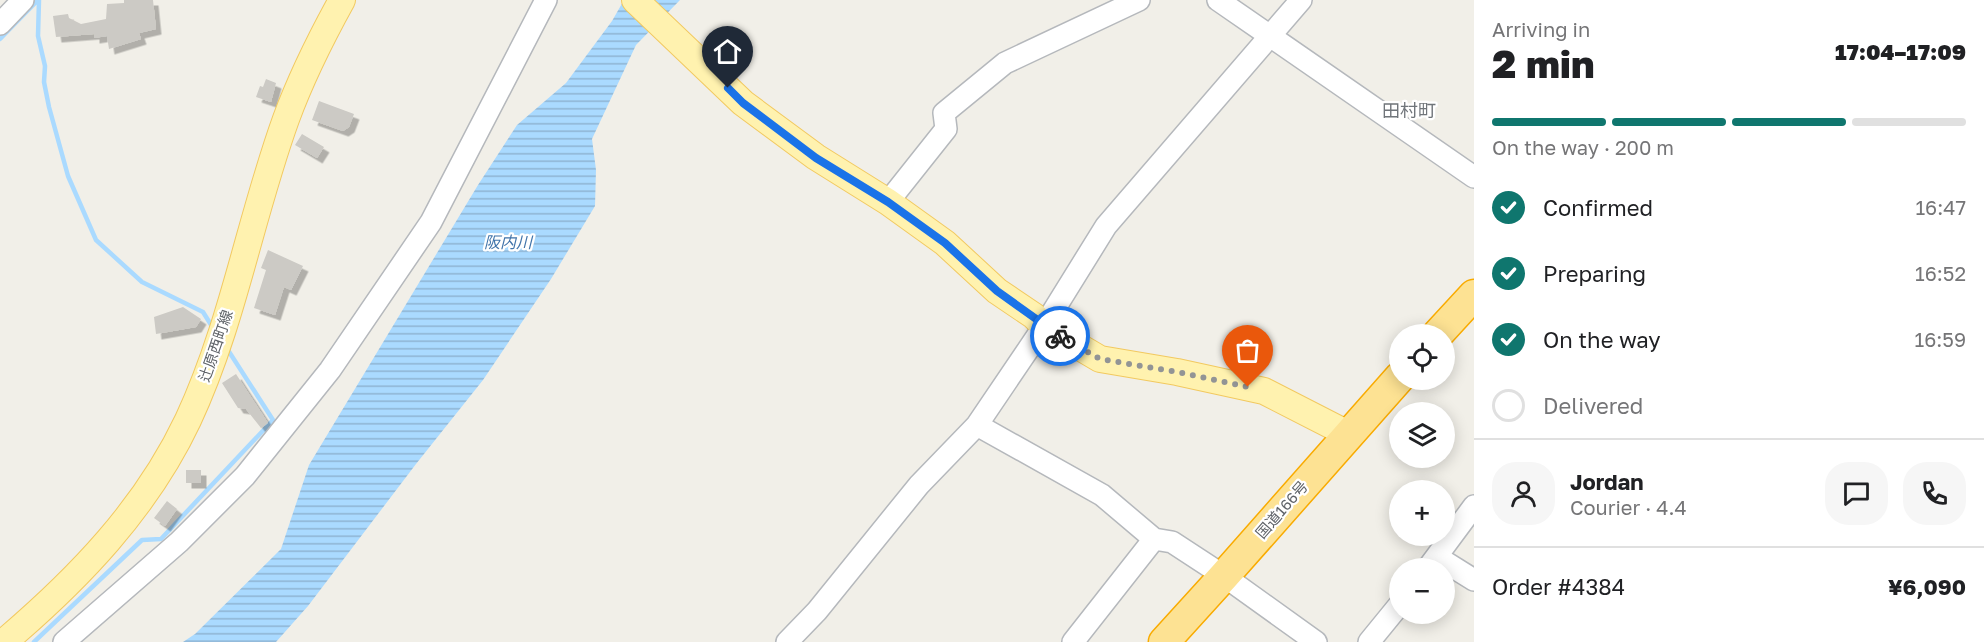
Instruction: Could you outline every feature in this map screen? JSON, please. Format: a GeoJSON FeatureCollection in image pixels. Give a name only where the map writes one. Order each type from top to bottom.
{"type":"FeatureCollection","features":[{"type":"Feature","properties":{"kind":"highway"},"geometry":{"type":"LineString","coordinates":[[1447,324],[1474,295]]}},
{"type":"Feature","properties":{"kind":"highway","name":"国道166号"},"geometry":{"type":"LineString","coordinates":[[1164,642],[1389,389]]}},
{"type":"Feature","properties":{"kind":"main road","name":"辻原西町線"},"geometry":{"type":"LineString","coordinates":[[4,642],[57,596],[88,565],[128,517],[172,451],[187,422],[220,338],[286,118],[342,0]]}},
{"type":"Feature","properties":{"kind":"main road"},"geometry":{"type":"LineString","coordinates":[[635,0],[743,103],[816,158],[888,202],[945,243],[997,291],[1034,316],[1044,326],[1100,359],[1188,374],[1264,392],[1348,434]]}},
{"type":"Feature","properties":{"kind":"street"},"geometry":{"type":"LineString","coordinates":[[0,24],[23,0]]}},
{"type":"Feature","properties":{"kind":"street"},"geometry":{"type":"LineString","coordinates":[[64,642],[179,542],[245,476],[330,370],[431,222],[546,0]]}},
{"type":"Feature","properties":{"kind":"street"},"geometry":{"type":"LineString","coordinates":[[888,202],[946,129],[944,113],[1005,63],[1139,0]]}},
{"type":"Feature","properties":{"kind":"street"},"geometry":{"type":"LineString","coordinates":[[1218,0],[1474,177]]}},
{"type":"Feature","properties":{"kind":"street"},"geometry":{"type":"LineString","coordinates":[[787,642],[817,611],[919,485],[977,425],[1044,326],[1106,226],[1301,0]]}},
{"type":"Feature","properties":{"kind":"street"},"geometry":{"type":"LineString","coordinates":[[977,425],[1102,495],[1154,539],[1172,543],[1224,576],[1316,642]]}},
{"type":"Feature","properties":{"kind":"street"},"geometry":{"type":"LineString","coordinates":[[1436,558],[1474,507]]}},
{"type":"Feature","properties":{"kind":"street"},"geometry":{"type":"LineString","coordinates":[[1073,642],[1154,539]]}},
{"type":"Feature","properties":{"kind":"street"},"geometry":{"type":"LineString","coordinates":[[1455,572],[1474,580]]}},
{"type":"Feature","properties":{"kind":"street"},"geometry":{"type":"LineString","coordinates":[[1369,642],[1389,617]]}},
{"type":"Feature","properties":{"kind":"water","name":"阪内川"},"geometry":{"type":"Polygon","coordinates":[[[624,0],[680,0],[636,45],[592,139],[596,170],[595,206],[551,279],[483,380],[308,606],[276,642],[183,642],[195,634],[281,549],[309,465],[478,185],[517,125],[566,83],[612,21],[624,0]]]}},
{"type":"Feature","properties":{"kind":"building"},"geometry":{"type":"Polygon","coordinates":[[[124,0],[153,0],[156,29],[139,33],[141,39],[109,49],[107,36],[94,38],[94,34],[56,37],[53,16],[68,14],[69,18],[81,24],[106,19],[107,4],[124,3],[124,0]]]}},
{"type":"Feature","properties":{"kind":"building"},"geometry":{"type":"Polygon","coordinates":[[[266,79],[276,83],[271,102],[256,97],[260,86],[263,87],[266,79]]]}},
{"type":"Feature","properties":{"kind":"building"},"geometry":{"type":"Polygon","coordinates":[[[319,101],[354,114],[349,127],[343,131],[312,120],[319,101]]]}},
{"type":"Feature","properties":{"kind":"building"},"geometry":{"type":"Polygon","coordinates":[[[302,134],[324,147],[317,158],[295,145],[302,134]]]}},
{"type":"Feature","properties":{"kind":"building"},"geometry":{"type":"Polygon","coordinates":[[[268,250],[303,266],[291,290],[284,287],[275,315],[254,308],[266,270],[261,268],[268,250]]]}},
{"type":"Feature","properties":{"kind":"building"},"geometry":{"type":"Polygon","coordinates":[[[183,307],[201,319],[196,327],[156,334],[154,317],[183,307]]]}},
{"type":"Feature","properties":{"kind":"building"},"geometry":{"type":"Polygon","coordinates":[[[236,374],[268,423],[261,428],[246,409],[238,408],[222,383],[236,374]]]}},
{"type":"Feature","properties":{"kind":"building"},"geometry":{"type":"Polygon","coordinates":[[[186,470],[201,470],[201,483],[186,483],[186,470]]]}},
{"type":"Feature","properties":{"kind":"building"},"geometry":{"type":"Polygon","coordinates":[[[167,501],[177,509],[165,526],[154,518],[167,501]]]}},
{"type":"Feature","properties":{"kind":"waterway"},"geometry":{"type":"LineString","coordinates":[[0,39],[38,0]]}},
{"type":"Feature","properties":{"kind":"waterway"},"geometry":{"type":"LineString","coordinates":[[39,0],[38,36],[45,66],[44,82],[49,107],[68,176],[96,240],[142,282],[203,312],[213,328]]}},
{"type":"Feature","properties":{"kind":"waterway"},"geometry":{"type":"LineString","coordinates":[[34,642],[142,540],[161,539],[273,420],[226,347]]}},
{"type":"Feature","properties":{"kind":"way so far"},"geometry":{"type":"LineString","coordinates":[[1060,336],[1100,359],[1248,387]]}},
{"type":"Feature","properties":{"kind":"district","name":"田村町"},"geometry":{"type":"Point","coordinates":[1409,111]}},
{"type":"Feature","properties":{"kind":"route"},"geometry":{"type":"LineString","coordinates":[[728,88],[743,103],[816,158],[888,202],[945,243],[997,291],[1060,336]]}}]}
